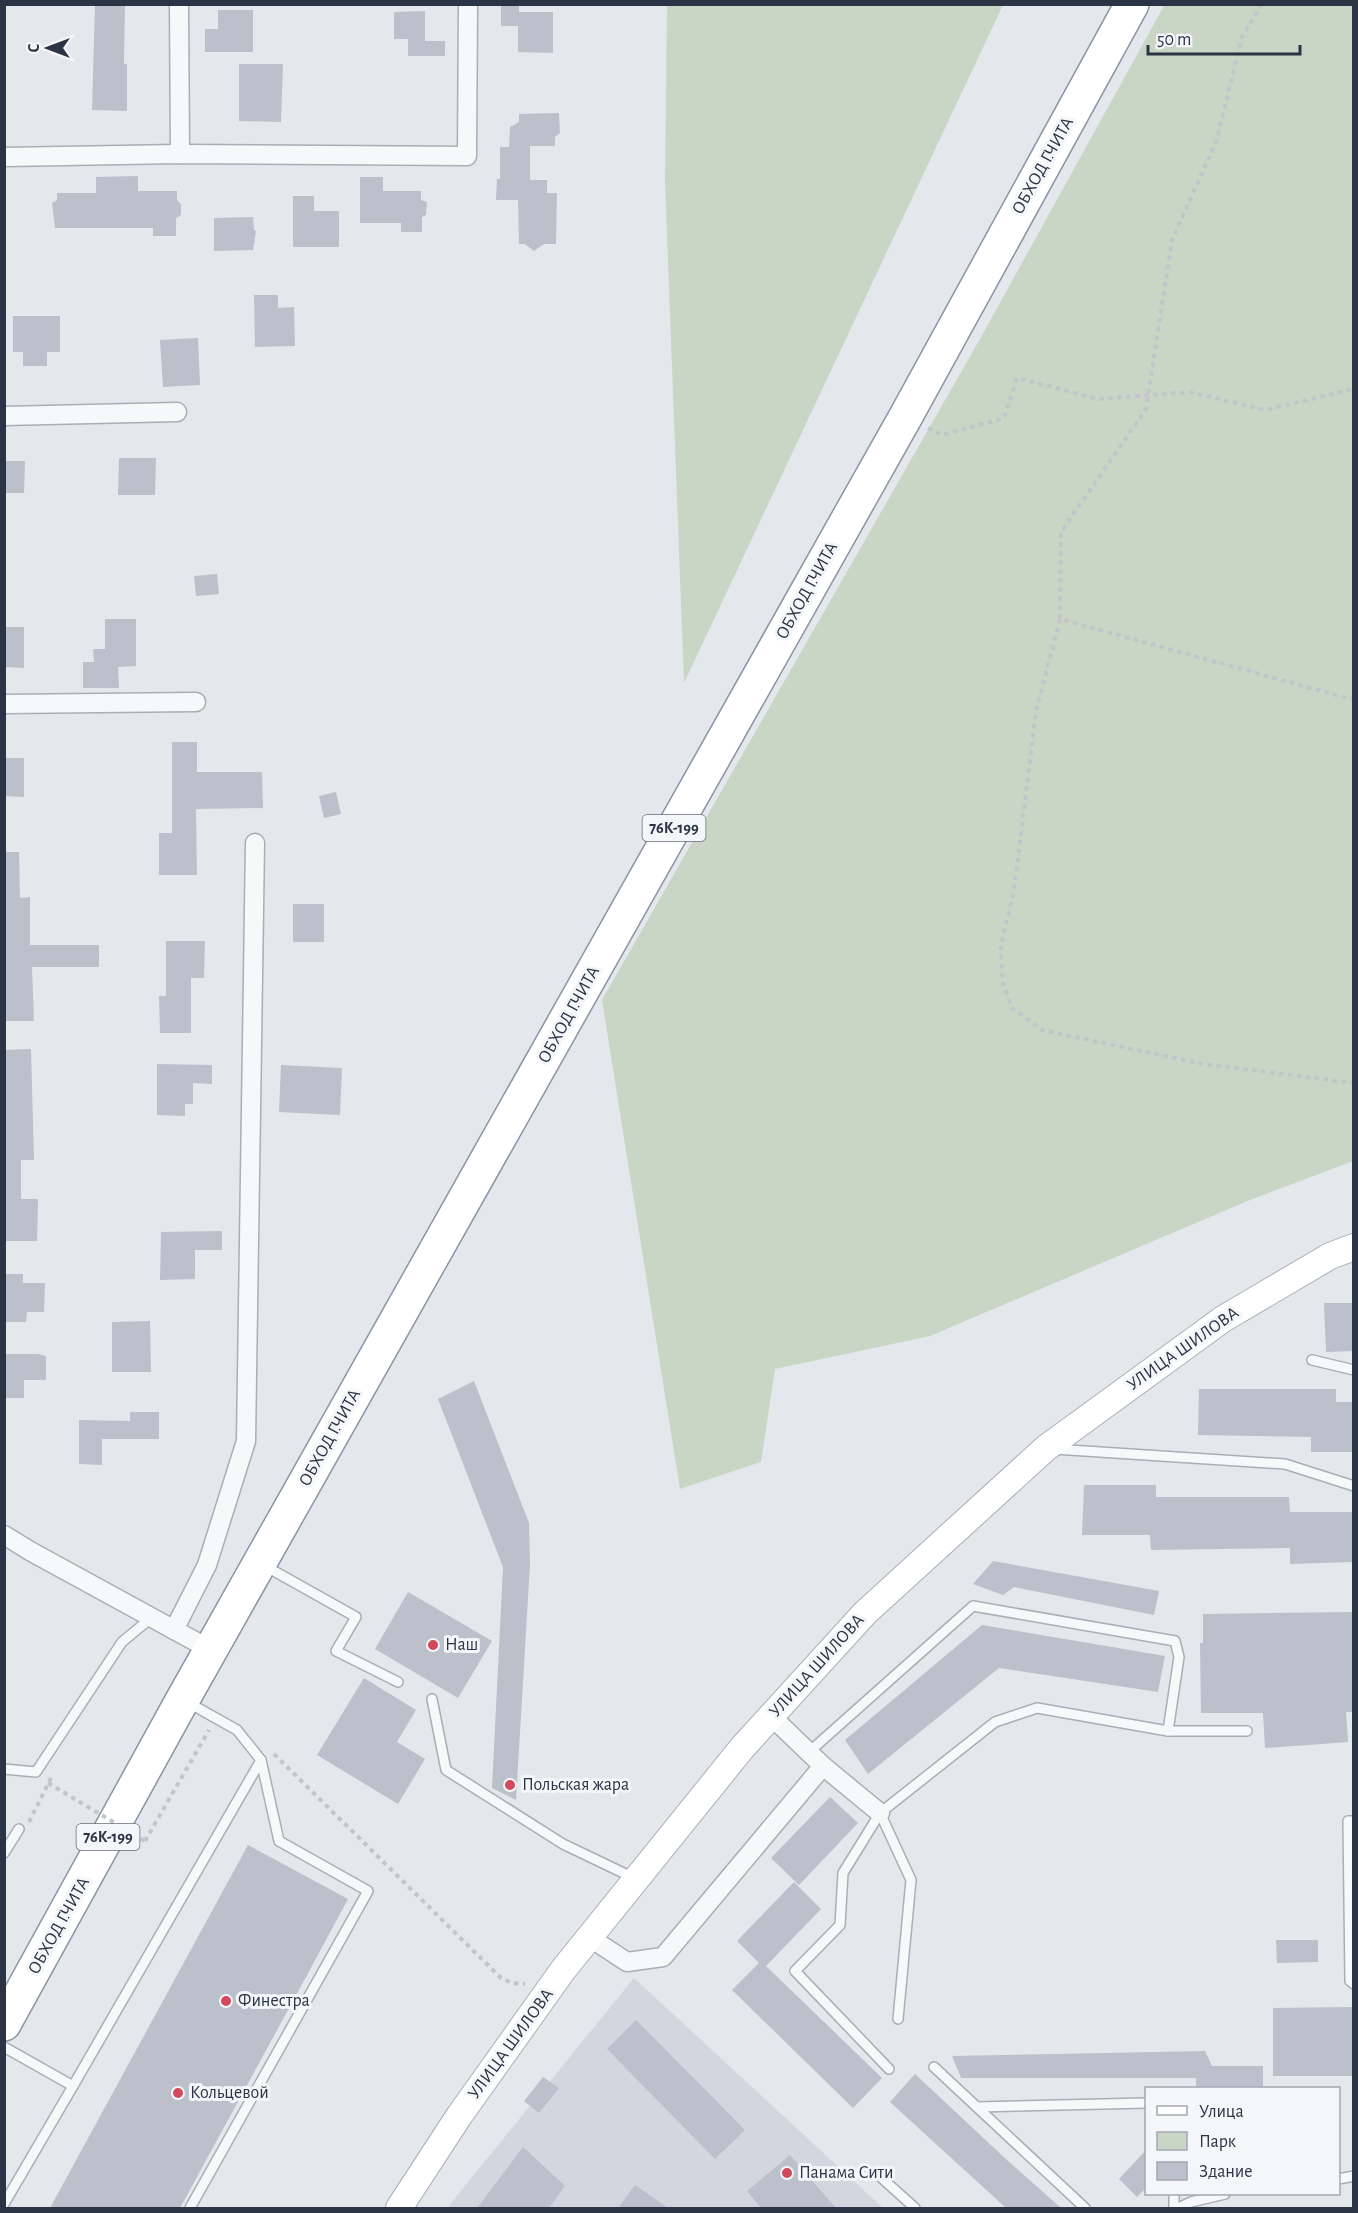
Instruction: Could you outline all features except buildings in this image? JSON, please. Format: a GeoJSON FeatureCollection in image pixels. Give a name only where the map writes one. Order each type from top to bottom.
{"type":"FeatureCollection","features":[{"type":"Feature","properties":{"kind":"highway","name":"ОБХОД Г.ЧИТА"},"geometry":{"type":"LineString","coordinates":[[4,2024],[183,1699],[906,416],[1132,4]]}},
{"type":"Feature","properties":{"kind":"main road","name":"УЛИЦА ШИЛОВА"},"geometry":{"type":"LineString","coordinates":[[399,2208],[459,2116],[563,1970],[742,1748],[865,1613],[1046,1448],[1223,1319],[1330,1256],[1353,1247]]}},
{"type":"Feature","properties":{"kind":"street"},"geometry":{"type":"LineString","coordinates":[[180,4],[180,154]]}},
{"type":"Feature","properties":{"kind":"street"},"geometry":{"type":"LineString","coordinates":[[4,157],[180,154],[467,156],[468,4]]}},
{"type":"Feature","properties":{"kind":"street"},"geometry":{"type":"LineString","coordinates":[[4,416],[177,412]]}},
{"type":"Feature","properties":{"kind":"street"},"geometry":{"type":"LineString","coordinates":[[4,704],[196,702]]}},
{"type":"Feature","properties":{"kind":"street"},"geometry":{"type":"LineString","coordinates":[[174,1630],[207,1565],[246,1441],[255,843]]}},
{"type":"Feature","properties":{"kind":"street"},"geometry":{"type":"LineString","coordinates":[[4,1535],[211,1650]]}},
{"type":"Feature","properties":{"kind":"street"},"geometry":{"type":"LineString","coordinates":[[771,1716],[823,1766],[880,1813]]}},
{"type":"Feature","properties":{"kind":"street"},"geometry":{"type":"LineString","coordinates":[[590,1937],[627,1962],[663,1957],[823,1766]]}},
{"type":"Feature","properties":{"kind":"lane"},"geometry":{"type":"LineString","coordinates":[[1312,1360],[1353,1370]]}},
{"type":"Feature","properties":{"kind":"lane"},"geometry":{"type":"LineString","coordinates":[[1046,1448],[1285,1464],[1353,1486]]}},
{"type":"Feature","properties":{"kind":"lane"},"geometry":{"type":"LineString","coordinates":[[260,1563],[356,1617],[336,1651],[398,1682]]}},
{"type":"Feature","properties":{"kind":"lane"},"geometry":{"type":"LineString","coordinates":[[809,1752],[973,1606],[1175,1641],[1179,1657],[1168,1731]]}},
{"type":"Feature","properties":{"kind":"lane"},"geometry":{"type":"LineString","coordinates":[[4,1769],[36,1772],[122,1642],[151,1618]]}},
{"type":"Feature","properties":{"kind":"lane"},"geometry":{"type":"LineString","coordinates":[[183,1699],[237,1730],[261,1760],[279,1841],[368,1891],[190,2208]]}},
{"type":"Feature","properties":{"kind":"lane"},"geometry":{"type":"LineString","coordinates":[[432,1699],[446,1770],[563,1844],[636,1879]]}},
{"type":"Feature","properties":{"kind":"lane"},"geometry":{"type":"LineString","coordinates":[[889,2069],[795,1971],[840,1925],[843,1873],[880,1813],[995,1722],[1037,1708],[1168,1731],[1247,1731]]}},
{"type":"Feature","properties":{"kind":"lane"},"geometry":{"type":"LineString","coordinates":[[4,2204],[261,1760]]}},
{"type":"Feature","properties":{"kind":"lane"},"geometry":{"type":"LineString","coordinates":[[880,1813],[911,1880],[898,2019]]}},
{"type":"Feature","properties":{"kind":"lane"},"geometry":{"type":"LineString","coordinates":[[1353,1821],[1348,1821],[1350,1981],[1353,1984]]}},
{"type":"Feature","properties":{"kind":"lane"},"geometry":{"type":"LineString","coordinates":[[4,1853],[19,1829]]}},
{"type":"Feature","properties":{"kind":"lane"},"geometry":{"type":"LineString","coordinates":[[4,2047],[73,2086]]}},
{"type":"Feature","properties":{"kind":"lane"},"geometry":{"type":"LineString","coordinates":[[934,2067],[1085,2208]]}},
{"type":"Feature","properties":{"kind":"lane"},"geometry":{"type":"LineString","coordinates":[[977,2107],[1145,2103]]}},
{"type":"Feature","properties":{"kind":"lane"},"geometry":{"type":"LineString","coordinates":[[875,2172],[915,2208]]}},
{"type":"Feature","properties":{"kind":"lane"},"geometry":{"type":"LineString","coordinates":[[1176,2208],[1217,2195]]}},
{"type":"Feature","properties":{"kind":"path"},"geometry":{"type":"LineString","coordinates":[[1262,4],[1242,37],[1216,142],[1172,240],[1146,409],[1061,532],[1060,619],[1036,711],[1014,890],[1001,945],[1002,980],[1012,1008],[1042,1030],[1203,1064],[1353,1083]]}},
{"type":"Feature","properties":{"kind":"path"},"geometry":{"type":"LineString","coordinates":[[906,416],[942,435],[1004,418],[1017,378],[1098,399],[1190,392],[1265,410],[1353,389]]}},
{"type":"Feature","properties":{"kind":"path"},"geometry":{"type":"LineString","coordinates":[[1060,619],[1353,700]]}},
{"type":"Feature","properties":{"kind":"path"},"geometry":{"type":"LineString","coordinates":[[30,1821],[48,1783],[144,1841],[216,1718]]}},
{"type":"Feature","properties":{"kind":"path"},"geometry":{"type":"LineString","coordinates":[[269,1749],[501,1978],[521,1985],[529,1983]]}},
{"type":"Feature","properties":{"kind":"shaded area"},"geometry":{"type":"Polygon","coordinates":[[[634,1978],[883,2208],[447,2208],[634,1978]]]}},
{"type":"Feature","properties":{"kind":"green space"},"geometry":{"type":"Polygon","coordinates":[[[1165,4],[1353,5],[1353,1161],[1250,1200],[930,1336],[775,1369],[761,1462],[680,1489],[602,1000],[980,339],[1165,4]]]}},
{"type":"Feature","properties":{"kind":"green space"},"geometry":{"type":"Polygon","coordinates":[[[667,5],[1003,5],[684,683],[665,182],[667,5]]]}},
{"type":"Feature","properties":{"kind":"place","name":"Наш"},"geometry":{"type":"Point","coordinates":[433,1645]}},
{"type":"Feature","properties":{"kind":"place","name":"Польская жара"},"geometry":{"type":"Point","coordinates":[510,1785]}},
{"type":"Feature","properties":{"kind":"place","name":"Финестра"},"geometry":{"type":"Point","coordinates":[226,2001]}},
{"type":"Feature","properties":{"kind":"place","name":"Кольцевой"},"geometry":{"type":"Point","coordinates":[178,2093]}},
{"type":"Feature","properties":{"kind":"place","name":"Панама Сити"},"geometry":{"type":"Point","coordinates":[787,2173]}}]}
